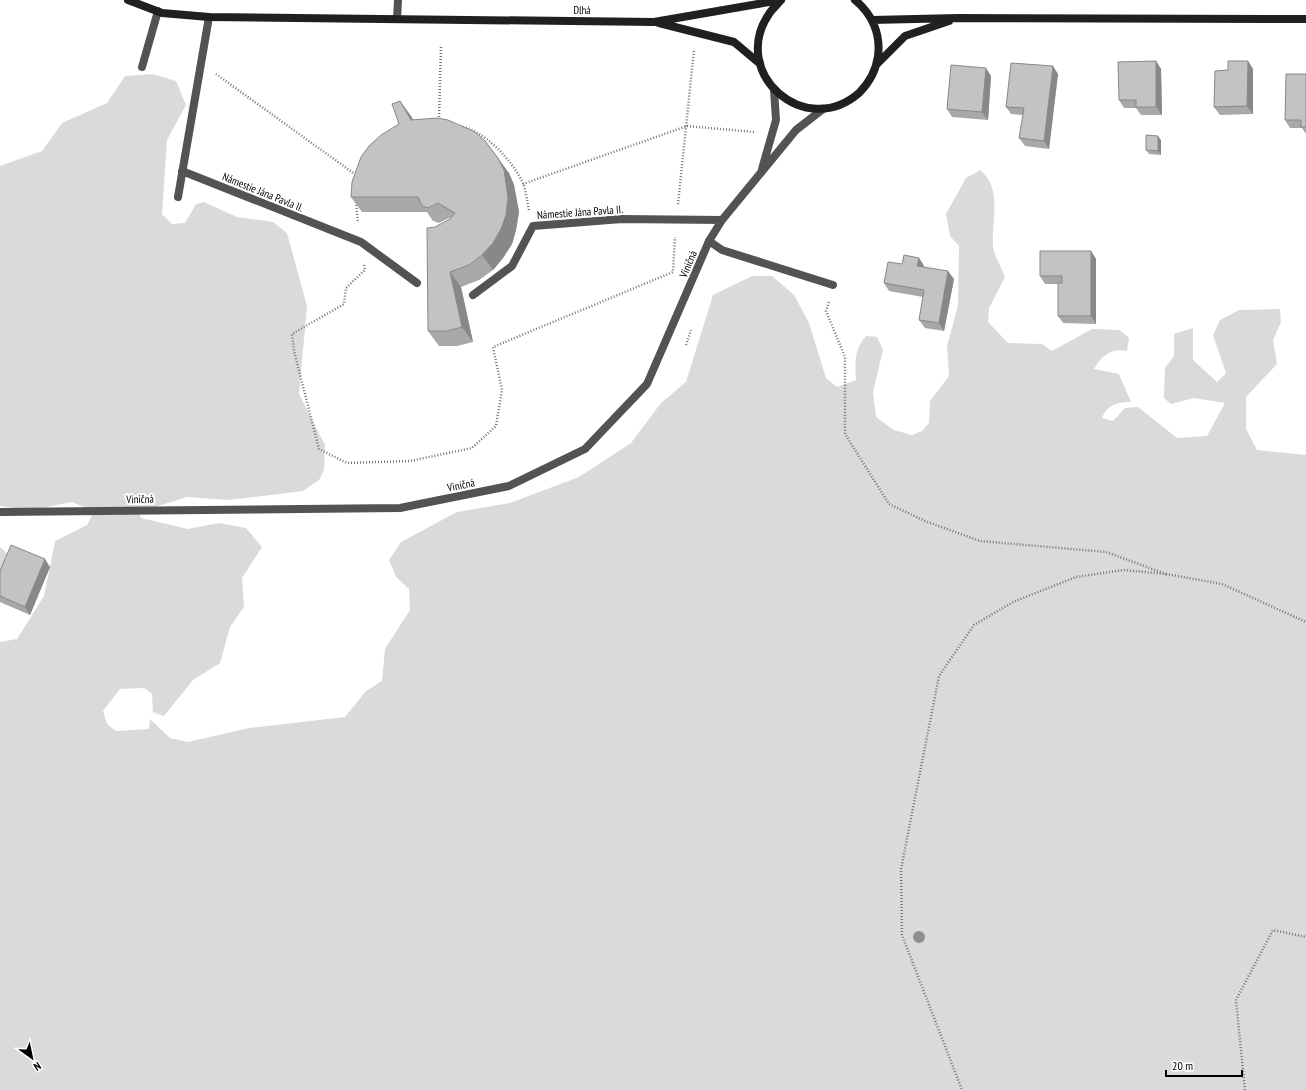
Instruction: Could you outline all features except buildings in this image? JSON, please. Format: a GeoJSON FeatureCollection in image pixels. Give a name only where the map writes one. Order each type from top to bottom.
{"type":"FeatureCollection","features":[{"type":"Feature","properties":{"kind":"street","name":"Dlhá"},"geometry":{"type":"LineString","coordinates":[[128,0],[158,11],[209,17],[654,22]]}},
{"type":"Feature","properties":{"kind":"street"},"geometry":{"type":"LineString","coordinates":[[397,19],[398,0]]}},
{"type":"Feature","properties":{"kind":"street"},"geometry":{"type":"LineString","coordinates":[[654,22],[782,0]]}},
{"type":"Feature","properties":{"kind":"street"},"geometry":{"type":"LineString","coordinates":[[782,0],[769,13],[761,29],[758,46],[759,63],[765,78],[774,90],[788,101],[799,105],[823,109],[837,106],[851,100],[862,90],[871,78],[877,64],[879,49],[878,34],[872,20],[856,0]]}},
{"type":"Feature","properties":{"kind":"street"},"geometry":{"type":"LineString","coordinates":[[142,67],[158,11]]}},
{"type":"Feature","properties":{"kind":"street"},"geometry":{"type":"LineString","coordinates":[[178,197],[209,17]]}},
{"type":"Feature","properties":{"kind":"street"},"geometry":{"type":"LineString","coordinates":[[872,20],[958,18],[1306,19]]}},
{"type":"Feature","properties":{"kind":"street"},"geometry":{"type":"LineString","coordinates":[[877,64],[905,36],[958,18]]}},
{"type":"Feature","properties":{"kind":"street"},"geometry":{"type":"LineString","coordinates":[[654,22],[734,42],[759,63]]}},
{"type":"Feature","properties":{"kind":"street"},"geometry":{"type":"LineString","coordinates":[[761,172],[776,120],[774,90]]}},
{"type":"Feature","properties":{"kind":"street","name":"Viničná"},"geometry":{"type":"LineString","coordinates":[[0,512],[400,508],[509,486],[585,449],[647,384],[709,241],[722,220],[796,130],[823,109]]}},
{"type":"Feature","properties":{"kind":"street","name":"Námestie Jána Pavla II."},"geometry":{"type":"LineString","coordinates":[[182,171],[360,242],[417,283]]}},
{"type":"Feature","properties":{"kind":"street","name":"Námestie Jána Pavla II."},"geometry":{"type":"LineString","coordinates":[[473,295],[512,266],[533,226],[622,219],[722,220]]}},
{"type":"Feature","properties":{"kind":"street"},"geometry":{"type":"LineString","coordinates":[[709,241],[722,250],[833,285]]}},
{"type":"Feature","properties":{"kind":"path"},"geometry":{"type":"LineString","coordinates":[[365,270],[346,288],[344,304],[292,334],[294,351],[319,449],[347,463],[410,461],[472,448],[496,426],[502,390],[493,347],[673,272],[677,220],[688,126],[694,45]]}},
{"type":"Feature","properties":{"kind":"path"},"geometry":{"type":"LineString","coordinates":[[441,46],[439,121],[446,123]]}},
{"type":"Feature","properties":{"kind":"path"},"geometry":{"type":"LineString","coordinates":[[201,63],[357,176]]}},
{"type":"Feature","properties":{"kind":"path"},"geometry":{"type":"LineString","coordinates":[[452,124],[466,127],[488,138],[515,169],[523,184],[533,226]]}},
{"type":"Feature","properties":{"kind":"path"},"geometry":{"type":"LineString","coordinates":[[523,184],[688,126],[759,132]]}},
{"type":"Feature","properties":{"kind":"path"},"geometry":{"type":"LineString","coordinates":[[833,285],[826,311],[845,357],[845,434],[889,504],[925,521],[980,541],[1106,552],[1166,574]]}},
{"type":"Feature","properties":{"kind":"path"},"geometry":{"type":"LineString","coordinates":[[962,1090],[902,935],[901,869],[939,676],[974,625],[1013,602],[1076,577],[1123,570],[1166,574],[1222,584],[1306,622]]}},
{"type":"Feature","properties":{"kind":"path"},"geometry":{"type":"LineString","coordinates":[[1245,1090],[1236,1000],[1273,930],[1306,937]]}},
{"type":"Feature","properties":{"kind":"shaded area"},"geometry":{"type":"Polygon","coordinates":[[[153,74],[176,81],[186,105],[167,140],[162,214],[172,224],[185,223],[196,204],[204,202],[237,217],[273,222],[287,233],[307,306],[299,394],[325,445],[324,470],[319,480],[303,491],[228,500],[187,497],[139,512],[141,518],[188,529],[219,523],[246,528],[262,547],[242,578],[244,607],[230,627],[220,663],[193,680],[164,716],[153,712],[152,694],[144,688],[120,689],[103,711],[107,724],[116,731],[149,729],[150,719],[170,738],[188,742],[249,728],[345,717],[366,691],[382,681],[385,649],[410,610],[409,589],[396,577],[389,560],[401,542],[457,512],[510,503],[579,477],[631,443],[661,403],[686,382],[713,295],[752,276],[772,276],[794,295],[809,323],[826,378],[837,387],[856,380],[856,356],[859,346],[866,336],[877,337],[883,350],[873,392],[876,417],[894,430],[912,435],[922,431],[929,423],[930,401],[949,376],[947,346],[958,306],[959,246],[950,236],[946,214],[966,178],[980,170],[987,177],[994,195],[993,246],[1005,277],[989,308],[988,322],[1008,343],[1042,344],[1052,351],[1092,329],[1120,330],[1129,338],[1127,351],[1121,350],[1107,354],[1100,360],[1094,369],[1119,374],[1131,402],[1110,407],[1102,418],[1113,421],[1125,408],[1138,407],[1177,438],[1207,436],[1225,403],[1194,398],[1171,404],[1164,398],[1165,368],[1174,356],[1174,334],[1193,328],[1193,360],[1217,382],[1226,373],[1213,335],[1220,320],[1239,310],[1280,309],[1281,322],[1273,340],[1277,364],[1246,397],[1246,429],[1257,450],[1306,455],[1306,1090],[0,1090],[0,642],[17,639],[44,596],[55,541],[87,525],[94,511],[72,502],[31,510],[0,506],[0,166],[42,151],[62,123],[107,103],[125,76],[153,74]]]}},
{"type":"Feature","properties":{"kind":"shaded area"},"geometry":{"type":"Polygon","coordinates":[[[0,547],[8,554],[0,578],[0,547]]]}}]}
